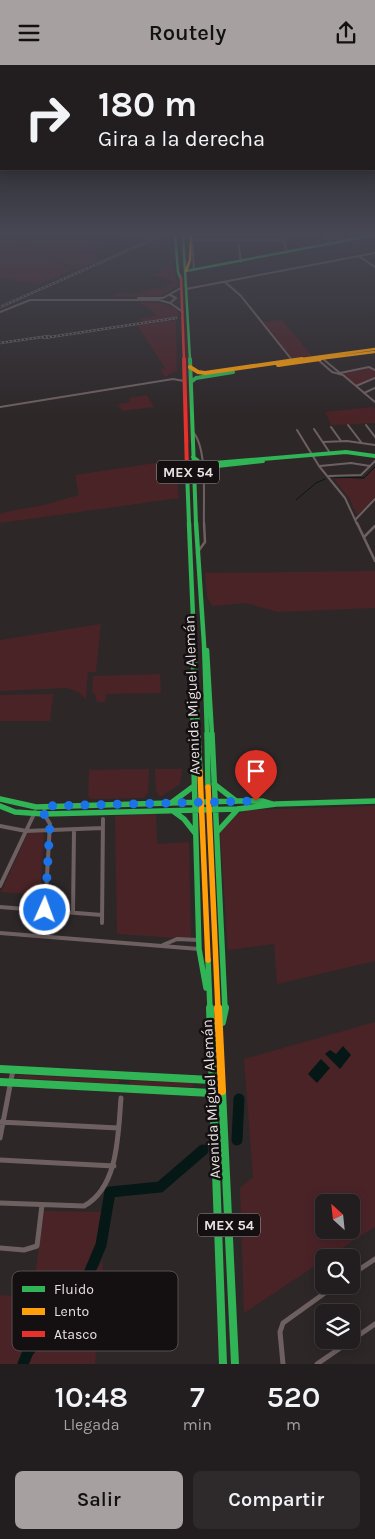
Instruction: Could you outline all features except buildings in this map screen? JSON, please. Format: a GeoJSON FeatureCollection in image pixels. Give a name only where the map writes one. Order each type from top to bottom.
{"type":"FeatureCollection","features":[{"type":"Feature","properties":{"kind":"main road","name":"Avenida Miguel Alemán"},"geometry":{"type":"LineString","coordinates":[[184,295],[184,381],[207,934],[210,1080],[218,1189],[223,1364]]}},
{"type":"Feature","properties":{"kind":"main road","name":"Avenida Miguel Alemán"},"geometry":{"type":"LineString","coordinates":[[184,295],[192,382],[193,474],[204,643],[235,1364]]}},
{"type":"Feature","properties":{"kind":"main road"},"geometry":{"type":"LineString","coordinates":[[217,374],[300,363],[332,355],[375,350]]}},
{"type":"Feature","properties":{"kind":"main road"},"geometry":{"type":"LineString","coordinates":[[192,382],[196,378],[292,360],[317,359],[375,350]]}},
{"type":"Feature","properties":{"kind":"main road"},"geometry":{"type":"LineString","coordinates":[[190,367],[198,372],[205,373],[276,363]]}},
{"type":"Feature","properties":{"kind":"main road"},"geometry":{"type":"LineString","coordinates":[[193,474],[202,465],[349,451],[375,456]]}},
{"type":"Feature","properties":{"kind":"main road"},"geometry":{"type":"LineString","coordinates":[[193,457],[202,465]]}},
{"type":"Feature","properties":{"kind":"main road"},"geometry":{"type":"LineString","coordinates":[[194,481],[202,478]]}},
{"type":"Feature","properties":{"kind":"main road"},"geometry":{"type":"LineString","coordinates":[[204,643],[207,649],[210,686],[214,802],[224,977],[225,1011],[221,1026]]}},
{"type":"Feature","properties":{"kind":"main road"},"geometry":{"type":"LineString","coordinates":[[196,660],[191,671],[199,949],[203,979],[209,997]]}},
{"type":"Feature","properties":{"kind":"main road"},"geometry":{"type":"LineString","coordinates":[[194,776],[202,780],[214,777]]}},
{"type":"Feature","properties":{"kind":"main road"},"geometry":{"type":"LineString","coordinates":[[214,783],[237,801]]}},
{"type":"Feature","properties":{"kind":"main road"},"geometry":{"type":"LineString","coordinates":[[170,803],[194,786]]}},
{"type":"Feature","properties":{"kind":"main road"},"geometry":{"type":"LineString","coordinates":[[0,799],[20,805],[36,807],[237,801],[262,801],[276,804]]}},
{"type":"Feature","properties":{"kind":"main road"},"geometry":{"type":"LineString","coordinates":[[0,806],[15,812],[44,814],[238,809],[276,804],[375,801]]}},
{"type":"Feature","properties":{"kind":"main road"},"geometry":{"type":"LineString","coordinates":[[216,833],[238,809]]}},
{"type":"Feature","properties":{"kind":"main road"},"geometry":{"type":"LineString","coordinates":[[173,811],[184,819],[195,833]]}},
{"type":"Feature","properties":{"kind":"main road"},"geometry":{"type":"LineString","coordinates":[[195,827],[203,823],[209,823],[216,827]]}},
{"type":"Feature","properties":{"kind":"main road"},"geometry":{"type":"LineString","coordinates":[[0,1069],[210,1080]]}},
{"type":"Feature","properties":{"kind":"main road"},"geometry":{"type":"LineString","coordinates":[[0,1082],[211,1093]]}},
{"type":"Feature","properties":{"kind":"street"},"geometry":{"type":"LineString","coordinates":[[0,311],[30,300],[143,299],[166,297],[169,295],[176,299],[170,303]]}},
{"type":"Feature","properties":{"kind":"street"},"geometry":{"type":"LineString","coordinates":[[239,295],[292,360]]}},
{"type":"Feature","properties":{"kind":"street"},"geometry":{"type":"LineString","coordinates":[[143,299],[166,301],[183,312]]}},
{"type":"Feature","properties":{"kind":"street"},"geometry":{"type":"LineString","coordinates":[[317,359],[332,372],[343,374],[369,367],[375,370]]}},
{"type":"Feature","properties":{"kind":"street"},"geometry":{"type":"LineString","coordinates":[[317,359],[343,374],[374,401]]}},
{"type":"Feature","properties":{"kind":"street"},"geometry":{"type":"LineString","coordinates":[[174,379],[184,372]]}},
{"type":"Feature","properties":{"kind":"street"},"geometry":{"type":"LineString","coordinates":[[356,386],[375,378]]}},
{"type":"Feature","properties":{"kind":"street"},"geometry":{"type":"LineString","coordinates":[[0,407],[174,379],[184,381]]}},
{"type":"Feature","properties":{"kind":"street"},"geometry":{"type":"LineString","coordinates":[[363,393],[375,388]]}},
{"type":"Feature","properties":{"kind":"street"},"geometry":{"type":"LineString","coordinates":[[348,425],[361,442]]}},
{"type":"Feature","properties":{"kind":"street"},"geometry":{"type":"LineString","coordinates":[[366,425],[375,437]]}},
{"type":"Feature","properties":{"kind":"street"},"geometry":{"type":"LineString","coordinates":[[332,427],[341,441]]}},
{"type":"Feature","properties":{"kind":"street"},"geometry":{"type":"LineString","coordinates":[[314,429],[330,453]]}},
{"type":"Feature","properties":{"kind":"street"},"geometry":{"type":"LineString","coordinates":[[297,430],[319,466],[346,501],[375,561]]}},
{"type":"Feature","properties":{"kind":"street"},"geometry":{"type":"LineString","coordinates":[[193,432],[199,439],[202,465],[205,542],[197,553]]}},
{"type":"Feature","properties":{"kind":"street"},"geometry":{"type":"LineString","coordinates":[[323,442],[361,442],[375,445]]}},
{"type":"Feature","properties":{"kind":"street"},"geometry":{"type":"LineString","coordinates":[[329,478],[361,475],[375,461]]}},
{"type":"Feature","properties":{"kind":"street"},"geometry":{"type":"LineString","coordinates":[[319,466],[345,463],[370,466]]}},
{"type":"Feature","properties":{"kind":"street"},"geometry":{"type":"LineString","coordinates":[[355,520],[375,499]]}},
{"type":"Feature","properties":{"kind":"street"},"geometry":{"type":"LineString","coordinates":[[364,537],[375,526]]}},
{"type":"Feature","properties":{"kind":"street"},"geometry":{"type":"LineString","coordinates":[[45,806],[44,814],[49,822],[45,910]]}},
{"type":"Feature","properties":{"kind":"street"},"geometry":{"type":"LineString","coordinates":[[0,886],[35,814],[36,807]]}},
{"type":"Feature","properties":{"kind":"street"},"geometry":{"type":"LineString","coordinates":[[102,923],[103,819]]}},
{"type":"Feature","properties":{"kind":"street"},"geometry":{"type":"LineString","coordinates":[[0,826],[26,831],[103,827]]}},
{"type":"Feature","properties":{"kind":"street"},"geometry":{"type":"LineString","coordinates":[[73,912],[74,830]]}},
{"type":"Feature","properties":{"kind":"street"},"geometry":{"type":"LineString","coordinates":[[0,907],[102,915]]}},
{"type":"Feature","properties":{"kind":"street"},"geometry":{"type":"LineString","coordinates":[[0,933],[199,949]]}},
{"type":"Feature","properties":{"kind":"street"},"geometry":{"type":"LineString","coordinates":[[163,945],[176,939],[199,941]]}},
{"type":"Feature","properties":{"kind":"street"},"geometry":{"type":"LineString","coordinates":[[0,1137],[1,1122],[13,1069]]}},
{"type":"Feature","properties":{"kind":"street"},"geometry":{"type":"LineString","coordinates":[[124,1088],[126,1076]]}},
{"type":"Feature","properties":{"kind":"street"},"geometry":{"type":"LineString","coordinates":[[0,1203],[89,1205],[97,1198],[114,1167],[121,1098]]}},
{"type":"Feature","properties":{"kind":"street"},"geometry":{"type":"LineString","coordinates":[[1,1122],[118,1128]]}},
{"type":"Feature","properties":{"kind":"street"},"geometry":{"type":"LineString","coordinates":[[0,1160],[114,1167]]}},
{"type":"Feature","properties":{"kind":"street"},"geometry":{"type":"LineString","coordinates":[[0,1248],[28,1250],[37,1246],[42,1205]]}},
{"type":"Feature","properties":{"kind":"street"},"geometry":{"type":"LineString","coordinates":[[360,1269],[375,1259]]}},
{"type":"Feature","properties":{"kind":"street"},"geometry":{"type":"LineString","coordinates":[[283,1364],[281,1327],[287,1319],[323,1294]]}},
{"type":"Feature","properties":{"kind":"street"},"geometry":{"type":"LineString","coordinates":[[318,1364],[375,1324]]}},
{"type":"Feature","properties":{"kind":"shaded area"},"geometry":{"type":"Polygon","coordinates":[[[114,295],[162,295],[115,297],[114,295]]]}},
{"type":"Feature","properties":{"kind":"shaded area"},"geometry":{"type":"Polygon","coordinates":[[[142,302],[161,303],[169,306],[178,311],[178,317],[143,322],[140,318],[156,316],[148,306],[138,304],[142,302]]]}},
{"type":"Feature","properties":{"kind":"shaded area"},"geometry":{"type":"Polygon","coordinates":[[[185,313],[188,336],[191,443],[188,443],[185,313]]]}},
{"type":"Feature","properties":{"kind":"shaded area"},"geometry":{"type":"Polygon","coordinates":[[[176,320],[177,370],[165,377],[160,369],[165,368],[137,325],[176,320]]]}},
{"type":"Feature","properties":{"kind":"shaded area"},"geometry":{"type":"Polygon","coordinates":[[[282,320],[312,356],[292,358],[263,322],[282,320]]]}},
{"type":"Feature","properties":{"kind":"shaded area"},"geometry":{"type":"Polygon","coordinates":[[[370,368],[375,371],[375,378],[356,386],[342,374],[370,368]]]}},
{"type":"Feature","properties":{"kind":"shaded area"},"geometry":{"type":"Polygon","coordinates":[[[147,395],[154,407],[122,411],[118,404],[130,402],[129,398],[147,395]]]}},
{"type":"Feature","properties":{"kind":"shaded area"},"geometry":{"type":"Polygon","coordinates":[[[373,407],[375,409],[375,423],[331,425],[325,412],[373,407]]]}},
{"type":"Feature","properties":{"kind":"shaded area"},"geometry":{"type":"Polygon","coordinates":[[[175,460],[179,498],[0,523],[0,514],[44,505],[79,495],[75,475],[175,460]]]}},
{"type":"Feature","properties":{"kind":"shaded area"},"geometry":{"type":"Polygon","coordinates":[[[375,467],[375,497],[357,515],[349,498],[334,479],[363,479],[375,467]]]}},
{"type":"Feature","properties":{"kind":"shaded area"},"geometry":{"type":"Polygon","coordinates":[[[375,571],[375,608],[277,612],[246,603],[212,606],[207,596],[205,573],[375,571]]]}},
{"type":"Feature","properties":{"kind":"shaded area"},"geometry":{"type":"Polygon","coordinates":[[[101,624],[96,672],[88,672],[86,699],[78,692],[67,688],[0,691],[0,640],[101,624]]]}},
{"type":"Feature","properties":{"kind":"shaded area"},"geometry":{"type":"Polygon","coordinates":[[[160,674],[161,693],[106,694],[105,702],[97,702],[95,694],[92,693],[93,676],[160,674]]]}},
{"type":"Feature","properties":{"kind":"shaded area"},"geometry":{"type":"Polygon","coordinates":[[[53,694],[50,721],[0,721],[0,695],[53,694]]]}},
{"type":"Feature","properties":{"kind":"shaded area"},"geometry":{"type":"Polygon","coordinates":[[[149,769],[148,793],[144,798],[90,799],[88,795],[89,770],[149,769]]]}},
{"type":"Feature","properties":{"kind":"shaded area"},"geometry":{"type":"Polygon","coordinates":[[[155,769],[182,769],[180,784],[160,797],[156,791],[155,769]]]}},
{"type":"Feature","properties":{"kind":"shaded area"},"geometry":{"type":"Polygon","coordinates":[[[375,806],[375,961],[277,984],[274,944],[228,950],[220,834],[225,825],[234,816],[248,810],[375,806]]]}},
{"type":"Feature","properties":{"kind":"shaded area"},"geometry":{"type":"Polygon","coordinates":[[[156,814],[157,844],[189,842],[191,939],[117,934],[115,816],[156,814]]]}},
{"type":"Feature","properties":{"kind":"shaded area"},"geometry":{"type":"Polygon","coordinates":[[[30,833],[43,833],[44,835],[40,895],[1,892],[27,835],[30,833]]]}},
{"type":"Feature","properties":{"kind":"shaded area"},"geometry":{"type":"Polygon","coordinates":[[[375,1022],[375,1227],[360,1237],[360,1194],[315,1194],[315,1239],[356,1239],[341,1249],[315,1249],[315,1266],[244,1313],[240,1188],[253,1177],[244,1059],[375,1022]]]}},
{"type":"Feature","properties":{"kind":"shaded area"},"geometry":{"type":"Polygon","coordinates":[[[343,1046],[351,1055],[340,1069],[325,1054],[330,1050],[336,1054],[343,1046]]]}},
{"type":"Feature","properties":{"kind":"shaded area"},"geometry":{"type":"Polygon","coordinates":[[[321,1059],[330,1068],[317,1083],[308,1074],[321,1059]]]}},
{"type":"Feature","properties":{"kind":"shaded area"},"geometry":{"type":"Polygon","coordinates":[[[18,1075],[119,1080],[119,1084],[17,1078],[18,1075]]]}},
{"type":"Feature","properties":{"kind":"shaded area"},"geometry":{"type":"Polygon","coordinates":[[[129,1081],[193,1082],[193,1087],[130,1085],[129,1081]]]}},
{"type":"Feature","properties":{"kind":"shaded area"},"geometry":{"type":"Polygon","coordinates":[[[44,1211],[103,1212],[99,1240],[85,1271],[36,1271],[44,1211]]]}},
{"type":"Feature","properties":{"kind":"shaded area"},"geometry":{"type":"Polygon","coordinates":[[[103,1261],[102,1271],[95,1271],[103,1261]]]}},
{"type":"Feature","properties":{"kind":"shaded area"},"geometry":{"type":"Polygon","coordinates":[[[0,1295],[12,1296],[12,1351],[21,1351],[19,1364],[0,1364],[0,1295]]]}},
{"type":"Feature","properties":{"kind":"shaded area"},"geometry":{"type":"Polygon","coordinates":[[[34,1351],[96,1351],[95,1364],[29,1364],[29,1357],[34,1351]]]}},
{"type":"Feature","properties":{"kind":"waterway"},"geometry":{"type":"LineString","coordinates":[[334,477],[364,478],[375,467]]}},
{"type":"Feature","properties":{"kind":"waterway"},"geometry":{"type":"LineString","coordinates":[[296,500],[316,483],[325,479]]}},
{"type":"Feature","properties":{"kind":"waterway"},"geometry":{"type":"LineString","coordinates":[[237,1140],[239,1099]]}},
{"type":"Feature","properties":{"kind":"waterway"},"geometry":{"type":"LineString","coordinates":[[90,1271],[101,1245],[110,1192],[160,1187],[203,1150]]}},
{"type":"Feature","properties":{"kind":"waterway"},"geometry":{"type":"LineString","coordinates":[[23,1364],[29,1351]]}},
{"type":"Feature","properties":{"kind":"railway"},"geometry":{"type":"LineString","coordinates":[[0,307],[28,295]]}},
{"type":"Feature","properties":{"kind":"railway"},"geometry":{"type":"LineString","coordinates":[[44,338],[176,318]]}},
{"type":"Feature","properties":{"kind":"railway"},"geometry":{"type":"LineString","coordinates":[[0,343],[49,336]]}},
{"type":"Feature","properties":{"kind":"traffic: fast"},"geometry":{"type":"LineString","coordinates":[[186,295],[197,553],[204,644],[208,787]]}},
{"type":"Feature","properties":{"kind":"traffic: fast"},"geometry":{"type":"LineString","coordinates":[[191,382],[196,378],[233,372]]}},
{"type":"Feature","properties":{"kind":"traffic: fast"},"geometry":{"type":"LineString","coordinates":[[193,457],[202,464],[346,452],[375,456]]}},
{"type":"Feature","properties":{"kind":"traffic: fast"},"geometry":{"type":"LineString","coordinates":[[194,473],[199,468],[263,461]]}},
{"type":"Feature","properties":{"kind":"traffic: fast"},"geometry":{"type":"LineString","coordinates":[[187,471],[200,772]]}},
{"type":"Feature","properties":{"kind":"traffic: fast"},"geometry":{"type":"LineString","coordinates":[[193,481],[202,478]]}},
{"type":"Feature","properties":{"kind":"traffic: fast"},"geometry":{"type":"LineString","coordinates":[[207,650],[223,938],[225,1011],[222,1022]]}},
{"type":"Feature","properties":{"kind":"traffic: fast"},"geometry":{"type":"LineString","coordinates":[[195,662],[191,676],[199,949],[206,988]]}},
{"type":"Feature","properties":{"kind":"traffic: fast"},"geometry":{"type":"LineString","coordinates":[[214,784],[236,801]]}},
{"type":"Feature","properties":{"kind":"traffic: fast"},"geometry":{"type":"LineString","coordinates":[[171,803],[194,786]]}},
{"type":"Feature","properties":{"kind":"traffic: fast"},"geometry":{"type":"LineString","coordinates":[[0,799],[36,807],[237,801],[262,801],[272,804]]}},
{"type":"Feature","properties":{"kind":"traffic: fast"},"geometry":{"type":"LineString","coordinates":[[0,806],[15,812],[44,814],[238,809],[276,804],[375,801]]}},
{"type":"Feature","properties":{"kind":"traffic: fast"},"geometry":{"type":"LineString","coordinates":[[217,832],[238,809]]}},
{"type":"Feature","properties":{"kind":"traffic: fast"},"geometry":{"type":"LineString","coordinates":[[173,811],[184,819],[195,833]]}},
{"type":"Feature","properties":{"kind":"traffic: fast"},"geometry":{"type":"LineString","coordinates":[[208,960],[223,1364]]}},
{"type":"Feature","properties":{"kind":"traffic: fast"},"geometry":{"type":"LineString","coordinates":[[0,1069],[211,1080]]}},
{"type":"Feature","properties":{"kind":"traffic: fast"},"geometry":{"type":"LineString","coordinates":[[0,1082],[211,1093]]}},
{"type":"Feature","properties":{"kind":"traffic: fast"},"geometry":{"type":"LineString","coordinates":[[222,1091],[235,1364]]}},
{"type":"Feature","properties":{"kind":"traffic: slow"},"geometry":{"type":"LineString","coordinates":[[190,367],[198,372],[205,373],[375,349]]}},
{"type":"Feature","properties":{"kind":"traffic: slow"},"geometry":{"type":"LineString","coordinates":[[278,365],[374,352]]}},
{"type":"Feature","properties":{"kind":"traffic: slow"},"geometry":{"type":"LineString","coordinates":[[200,772],[208,960]]}},
{"type":"Feature","properties":{"kind":"traffic: slow"},"geometry":{"type":"LineString","coordinates":[[208,787],[222,1091]]}},
{"type":"Feature","properties":{"kind":"traffic: jam"},"geometry":{"type":"LineString","coordinates":[[182,295],[187,471]]}},
{"type":"Feature","properties":{"kind":"route"},"geometry":{"type":"LineString","coordinates":[[45,910],[48,831],[50,824],[44,814],[45,806],[256,801]]}}]}
